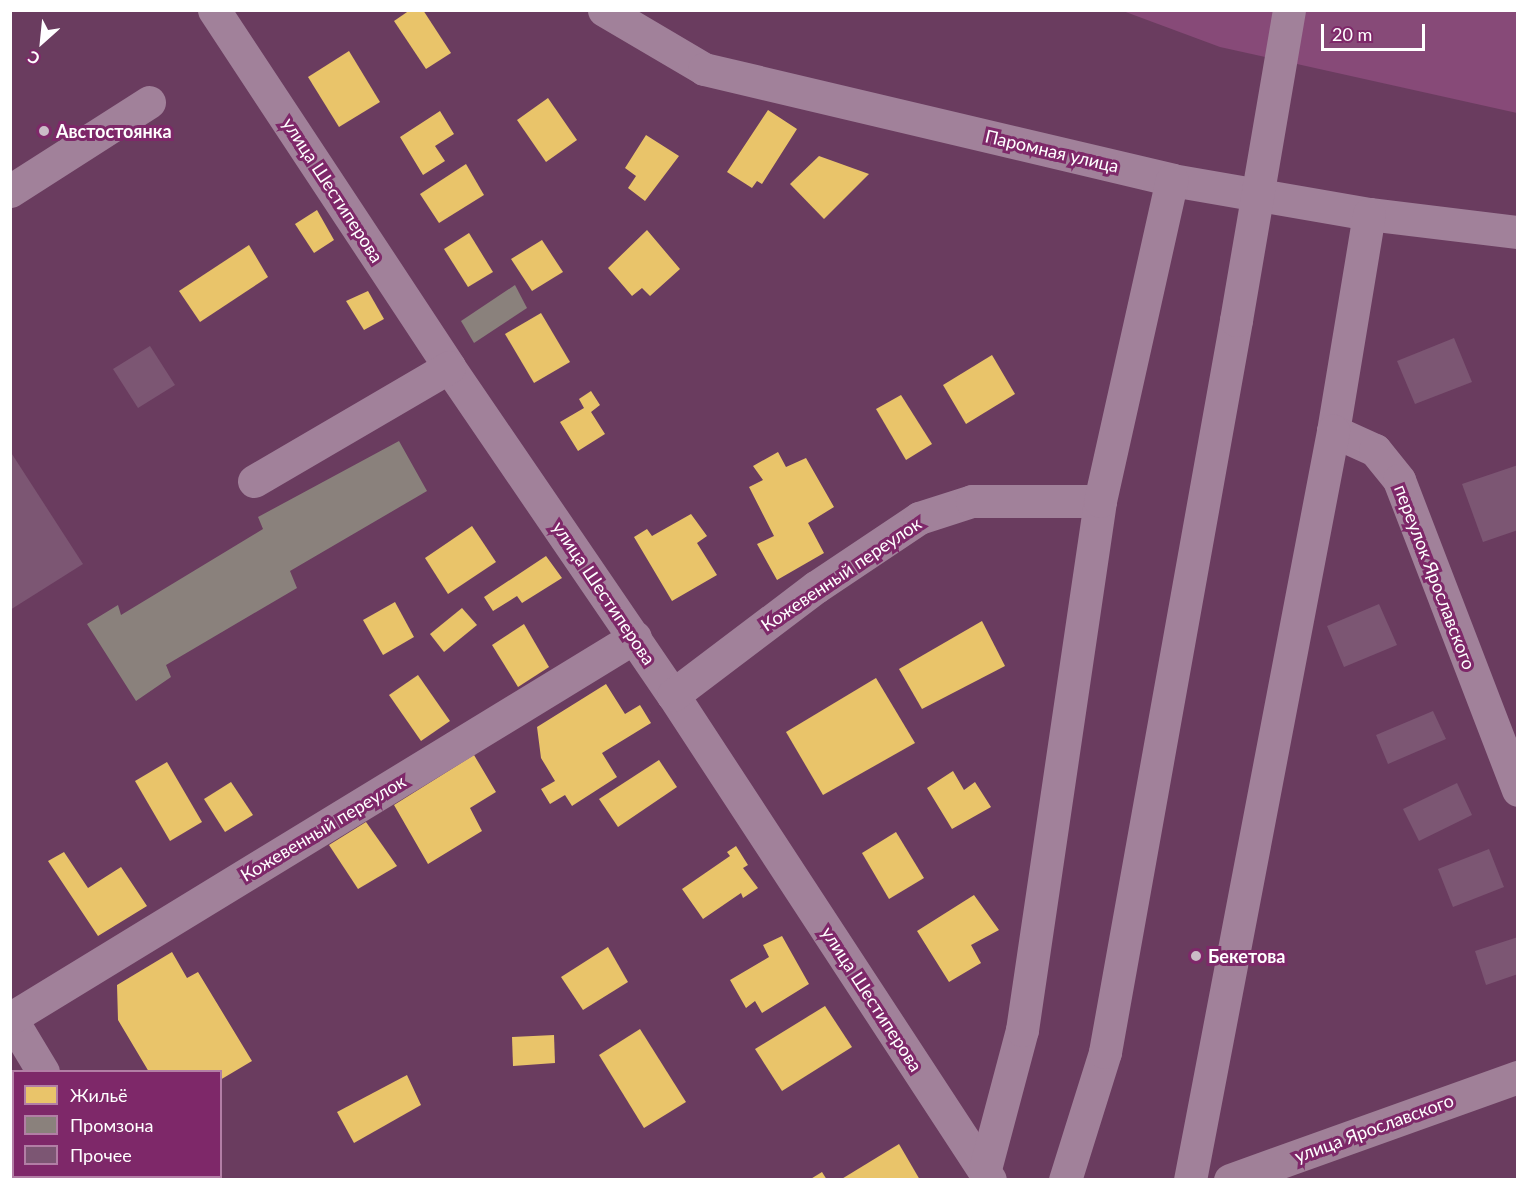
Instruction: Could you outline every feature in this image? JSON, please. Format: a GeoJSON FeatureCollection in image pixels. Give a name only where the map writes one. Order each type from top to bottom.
{"type":"FeatureCollection","features":[{"type":"Feature","properties":{"kind":"main road","name":"улица Ярославского"},"geometry":{"type":"LineString","coordinates":[[1230,1179],[1518,1077]]}},
{"type":"Feature","properties":{"kind":"street","name":"улица Шестиперова"},"geometry":{"type":"LineString","coordinates":[[214,10],[449,367],[673,695],[987,1174]]}},
{"type":"Feature","properties":{"kind":"street","name":"Паромная улица"},"geometry":{"type":"LineString","coordinates":[[604,10],[704,69],[1172,180],[1369,214],[1518,231]]}},
{"type":"Feature","properties":{"kind":"street"},"geometry":{"type":"LineString","coordinates":[[1065,1179],[1106,1052],[1289,10]]}},
{"type":"Feature","properties":{"kind":"street"},"geometry":{"type":"LineString","coordinates":[[10,191],[150,102]]}},
{"type":"Feature","properties":{"kind":"street"},"geometry":{"type":"LineString","coordinates":[[987,1174],[1022,1030],[1100,501],[1172,180]]}},
{"type":"Feature","properties":{"kind":"street"},"geometry":{"type":"LineString","coordinates":[[1190,1179],[1333,431],[1369,214]]}},
{"type":"Feature","properties":{"kind":"street"},"geometry":{"type":"LineString","coordinates":[[254,481],[449,367]]}},
{"type":"Feature","properties":{"kind":"street","name":"переулок Ярославского"},"geometry":{"type":"LineString","coordinates":[[1333,431],[1375,450],[1399,480],[1518,790]]}},
{"type":"Feature","properties":{"kind":"street","name":"Кожевенный переулок"},"geometry":{"type":"LineString","coordinates":[[673,695],[816,587],[919,518],[972,501],[1100,501]]}},
{"type":"Feature","properties":{"kind":"street","name":"Кожевенный переулок"},"geometry":{"type":"LineString","coordinates":[[11,1018],[634,637]]}},
{"type":"Feature","properties":{"kind":"street"},"geometry":{"type":"LineString","coordinates":[[11,1018],[42,1070]]}},
{"type":"Feature","properties":{"kind":"shaded area"},"geometry":{"type":"Polygon","coordinates":[[[1123,11],[1517,11],[1517,113],[1220,47],[1123,11]]]}},
{"type":"Feature","properties":{"kind":"building: Жильё"},"geometry":{"type":"Polygon","coordinates":[[[410,10],[423,10],[451,53],[426,69],[394,21],[410,10]]]}},
{"type":"Feature","properties":{"kind":"building: Жильё"},"geometry":{"type":"Polygon","coordinates":[[[349,51],[380,102],[339,127],[308,77],[349,51]]]}},
{"type":"Feature","properties":{"kind":"building: Жильё"},"geometry":{"type":"Polygon","coordinates":[[[548,98],[577,140],[546,162],[517,120],[548,98]]]}},
{"type":"Feature","properties":{"kind":"building: Жильё"},"geometry":{"type":"Polygon","coordinates":[[[768,110],[797,129],[762,184],[757,181],[752,188],[727,172],[768,110]]]}},
{"type":"Feature","properties":{"kind":"building: Жильё"},"geometry":{"type":"Polygon","coordinates":[[[440,111],[454,134],[435,146],[445,161],[423,175],[400,137],[440,111]]]}},
{"type":"Feature","properties":{"kind":"building: Жильё"},"geometry":{"type":"Polygon","coordinates":[[[646,135],[679,156],[645,201],[628,188],[636,176],[625,168],[646,135]]]}},
{"type":"Feature","properties":{"kind":"building: Жильё"},"geometry":{"type":"Polygon","coordinates":[[[819,156],[869,174],[824,219],[790,184],[819,156]]]}},
{"type":"Feature","properties":{"kind":"building: Жильё"},"geometry":{"type":"Polygon","coordinates":[[[466,164],[484,195],[439,223],[420,194],[466,164]]]}},
{"type":"Feature","properties":{"kind":"building: Жильё"},"geometry":{"type":"Polygon","coordinates":[[[317,210],[334,240],[314,253],[295,224],[317,210]]]}},
{"type":"Feature","properties":{"kind":"building: Жильё"},"geometry":{"type":"Polygon","coordinates":[[[647,230],[680,269],[650,296],[642,288],[632,296],[608,268],[647,230]]]}},
{"type":"Feature","properties":{"kind":"building: Жильё"},"geometry":{"type":"Polygon","coordinates":[[[469,233],[493,272],[468,287],[444,249],[469,233]]]}},
{"type":"Feature","properties":{"kind":"building: Жильё"},"geometry":{"type":"Polygon","coordinates":[[[542,240],[563,272],[532,291],[511,259],[542,240]]]}},
{"type":"Feature","properties":{"kind":"building: Жильё"},"geometry":{"type":"Polygon","coordinates":[[[249,245],[268,277],[200,322],[179,291],[249,245]]]}},
{"type":"Feature","properties":{"kind":"building: Жильё"},"geometry":{"type":"Polygon","coordinates":[[[368,291],[384,319],[364,330],[346,301],[368,291]]]}},
{"type":"Feature","properties":{"kind":"building: Жильё"},"geometry":{"type":"Polygon","coordinates":[[[541,313],[570,362],[534,383],[505,334],[541,313]]]}},
{"type":"Feature","properties":{"kind":"building: Жильё"},"geometry":{"type":"Polygon","coordinates":[[[992,355],[1015,394],[966,424],[943,385],[992,355]]]}},
{"type":"Feature","properties":{"kind":"building: Жильё"},"geometry":{"type":"Polygon","coordinates":[[[591,391],[600,405],[591,412],[605,434],[578,451],[560,422],[584,408],[579,399],[591,391]]]}},
{"type":"Feature","properties":{"kind":"building: Жильё"},"geometry":{"type":"Polygon","coordinates":[[[901,395],[932,444],[906,460],[876,409],[901,395]]]}},
{"type":"Feature","properties":{"kind":"building: Жильё"},"geometry":{"type":"Polygon","coordinates":[[[778,452],[786,467],[806,458],[834,507],[808,523],[824,553],[777,580],[757,544],[774,536],[749,487],[763,480],[753,466],[778,452]]]}},
{"type":"Feature","properties":{"kind":"building: Жильё"},"geometry":{"type":"Polygon","coordinates":[[[691,514],[707,536],[697,543],[717,575],[672,601],[634,537],[647,529],[652,536],[691,514]]]}},
{"type":"Feature","properties":{"kind":"building: Жильё"},"geometry":{"type":"Polygon","coordinates":[[[472,526],[496,562],[448,594],[425,558],[472,526]]]}},
{"type":"Feature","properties":{"kind":"building: Жильё"},"geometry":{"type":"Polygon","coordinates":[[[546,556],[562,578],[522,603],[517,596],[493,611],[484,597],[546,556]]]}},
{"type":"Feature","properties":{"kind":"building: Жильё"},"geometry":{"type":"Polygon","coordinates":[[[395,602],[414,637],[383,655],[363,620],[395,602]]]}},
{"type":"Feature","properties":{"kind":"building: Жильё"},"geometry":{"type":"Polygon","coordinates":[[[462,608],[477,625],[444,652],[430,634],[462,608]]]}},
{"type":"Feature","properties":{"kind":"building: Жильё"},"geometry":{"type":"Polygon","coordinates":[[[982,621],[1005,666],[922,709],[899,669],[982,621]]]}},
{"type":"Feature","properties":{"kind":"building: Жильё"},"geometry":{"type":"Polygon","coordinates":[[[524,624],[549,667],[518,687],[492,645],[524,624]]]}},
{"type":"Feature","properties":{"kind":"building: Жильё"},"geometry":{"type":"Polygon","coordinates":[[[418,675],[450,721],[421,741],[389,695],[418,675]]]}},
{"type":"Feature","properties":{"kind":"building: Жильё"},"geometry":{"type":"Polygon","coordinates":[[[876,678],[915,743],[823,795],[786,732],[876,678]]]}},
{"type":"Feature","properties":{"kind":"building: Жильё"},"geometry":{"type":"Polygon","coordinates":[[[606,684],[625,714],[640,705],[651,723],[602,753],[617,777],[572,806],[565,795],[550,804],[541,789],[555,781],[541,758],[537,727],[606,684]]]}},
{"type":"Feature","properties":{"kind":"building: Жильё"},"geometry":{"type":"Polygon","coordinates":[[[474,755],[496,792],[470,808],[482,831],[428,864],[394,805],[474,755]]]}},
{"type":"Feature","properties":{"kind":"building: Жильё"},"geometry":{"type":"Polygon","coordinates":[[[659,760],[677,787],[618,827],[599,799],[659,760]]]}},
{"type":"Feature","properties":{"kind":"building: Жильё"},"geometry":{"type":"Polygon","coordinates":[[[167,762],[202,822],[170,841],[135,781],[167,762]]]}},
{"type":"Feature","properties":{"kind":"building: Жильё"},"geometry":{"type":"Polygon","coordinates":[[[953,771],[964,790],[975,782],[991,807],[952,829],[927,788],[953,771]]]}},
{"type":"Feature","properties":{"kind":"building: Жильё"},"geometry":{"type":"Polygon","coordinates":[[[231,782],[253,815],[225,832],[204,799],[231,782]]]}},
{"type":"Feature","properties":{"kind":"building: Жильё"},"geometry":{"type":"Polygon","coordinates":[[[366,822],[397,866],[358,889],[329,845],[366,822]]]}},
{"type":"Feature","properties":{"kind":"building: Жильё"},"geometry":{"type":"Polygon","coordinates":[[[896,832],[924,878],[889,899],[862,853],[896,832]]]}},
{"type":"Feature","properties":{"kind":"building: Жильё"},"geometry":{"type":"Polygon","coordinates":[[[736,846],[748,865],[743,868],[758,888],[743,898],[741,893],[703,919],[682,889],[730,856],[727,852],[736,846]]]}},
{"type":"Feature","properties":{"kind":"building: Жильё"},"geometry":{"type":"Polygon","coordinates":[[[64,852],[88,888],[121,867],[147,906],[98,936],[48,861],[64,852]]]}},
{"type":"Feature","properties":{"kind":"building: Жильё"},"geometry":{"type":"Polygon","coordinates":[[[974,895],[999,930],[971,945],[981,963],[949,982],[917,931],[974,895]]]}},
{"type":"Feature","properties":{"kind":"building: Жильё"},"geometry":{"type":"Polygon","coordinates":[[[782,936],[809,984],[762,1013],[755,1001],[746,1008],[730,980],[769,957],[763,945],[782,936]]]}},
{"type":"Feature","properties":{"kind":"building: Жильё"},"geometry":{"type":"Polygon","coordinates":[[[608,947],[628,982],[583,1010],[561,977],[608,947]]]}},
{"type":"Feature","properties":{"kind":"building: Жильё"},"geometry":{"type":"Polygon","coordinates":[[[172,952],[187,978],[198,972],[252,1061],[222,1079],[222,1070],[148,1070],[118,1020],[117,985],[172,952]]]}},
{"type":"Feature","properties":{"kind":"building: Жильё"},"geometry":{"type":"Polygon","coordinates":[[[825,1006],[852,1047],[782,1091],[755,1049],[825,1006]]]}},
{"type":"Feature","properties":{"kind":"building: Жильё"},"geometry":{"type":"Polygon","coordinates":[[[640,1029],[686,1102],[644,1128],[599,1055],[640,1029]]]}},
{"type":"Feature","properties":{"kind":"building: Жильё"},"geometry":{"type":"Polygon","coordinates":[[[554,1035],[555,1063],[513,1066],[512,1037],[554,1035]]]}},
{"type":"Feature","properties":{"kind":"building: Жильё"},"geometry":{"type":"Polygon","coordinates":[[[407,1075],[421,1105],[354,1143],[337,1112],[407,1075]]]}},
{"type":"Feature","properties":{"kind":"building: Жильё"},"geometry":{"type":"Polygon","coordinates":[[[10,1117],[12,1120],[12,1178],[48,1178],[49,1180],[10,1180],[10,1117]]]}},
{"type":"Feature","properties":{"kind":"building: Жильё"},"geometry":{"type":"Polygon","coordinates":[[[899,1144],[920,1180],[840,1180],[899,1144]]]}},
{"type":"Feature","properties":{"kind":"building: Жильё"},"geometry":{"type":"Polygon","coordinates":[[[822,1172],[827,1180],[809,1180],[822,1172]]]}},
{"type":"Feature","properties":{"kind":"building: Промзона"},"geometry":{"type":"Polygon","coordinates":[[[515,285],[527,308],[474,343],[461,321],[515,285]]]}},
{"type":"Feature","properties":{"kind":"building: Промзона"},"geometry":{"type":"Polygon","coordinates":[[[399,441],[427,491],[290,571],[297,588],[166,665],[171,677],[136,701],[87,624],[118,605],[121,615],[263,529],[258,517],[399,441]]]}},
{"type":"Feature","properties":{"kind":"building: Прочее"},"geometry":{"type":"Polygon","coordinates":[[[1454,338],[1472,382],[1415,404],[1397,361],[1454,338]]]}},
{"type":"Feature","properties":{"kind":"building: Прочее"},"geometry":{"type":"Polygon","coordinates":[[[150,346],[175,385],[138,408],[113,369],[150,346]]]}},
{"type":"Feature","properties":{"kind":"building: Прочее"},"geometry":{"type":"Polygon","coordinates":[[[10,451],[83,564],[10,610],[10,451]]]}},
{"type":"Feature","properties":{"kind":"building: Прочее"},"geometry":{"type":"Polygon","coordinates":[[[1518,465],[1518,530],[1483,542],[1462,484],[1518,465]]]}},
{"type":"Feature","properties":{"kind":"building: Прочее"},"geometry":{"type":"Polygon","coordinates":[[[1379,604],[1397,645],[1344,667],[1327,626],[1379,604]]]}},
{"type":"Feature","properties":{"kind":"building: Прочее"},"geometry":{"type":"Polygon","coordinates":[[[1433,711],[1446,739],[1388,764],[1376,735],[1433,711]]]}},
{"type":"Feature","properties":{"kind":"building: Прочее"},"geometry":{"type":"Polygon","coordinates":[[[1457,783],[1472,815],[1419,841],[1403,809],[1457,783]]]}},
{"type":"Feature","properties":{"kind":"building: Прочее"},"geometry":{"type":"Polygon","coordinates":[[[1489,849],[1504,887],[1453,907],[1438,869],[1489,849]]]}},
{"type":"Feature","properties":{"kind":"building: Прочее"},"geometry":{"type":"Polygon","coordinates":[[[1518,937],[1518,974],[1486,985],[1475,951],[1518,937]]]}},
{"type":"Feature","properties":{"kind":"place","name":"Австостоянка"},"geometry":{"type":"Point","coordinates":[44,131]}},
{"type":"Feature","properties":{"kind":"place","name":"Бекетова"},"geometry":{"type":"Point","coordinates":[1196,956]}}]}
